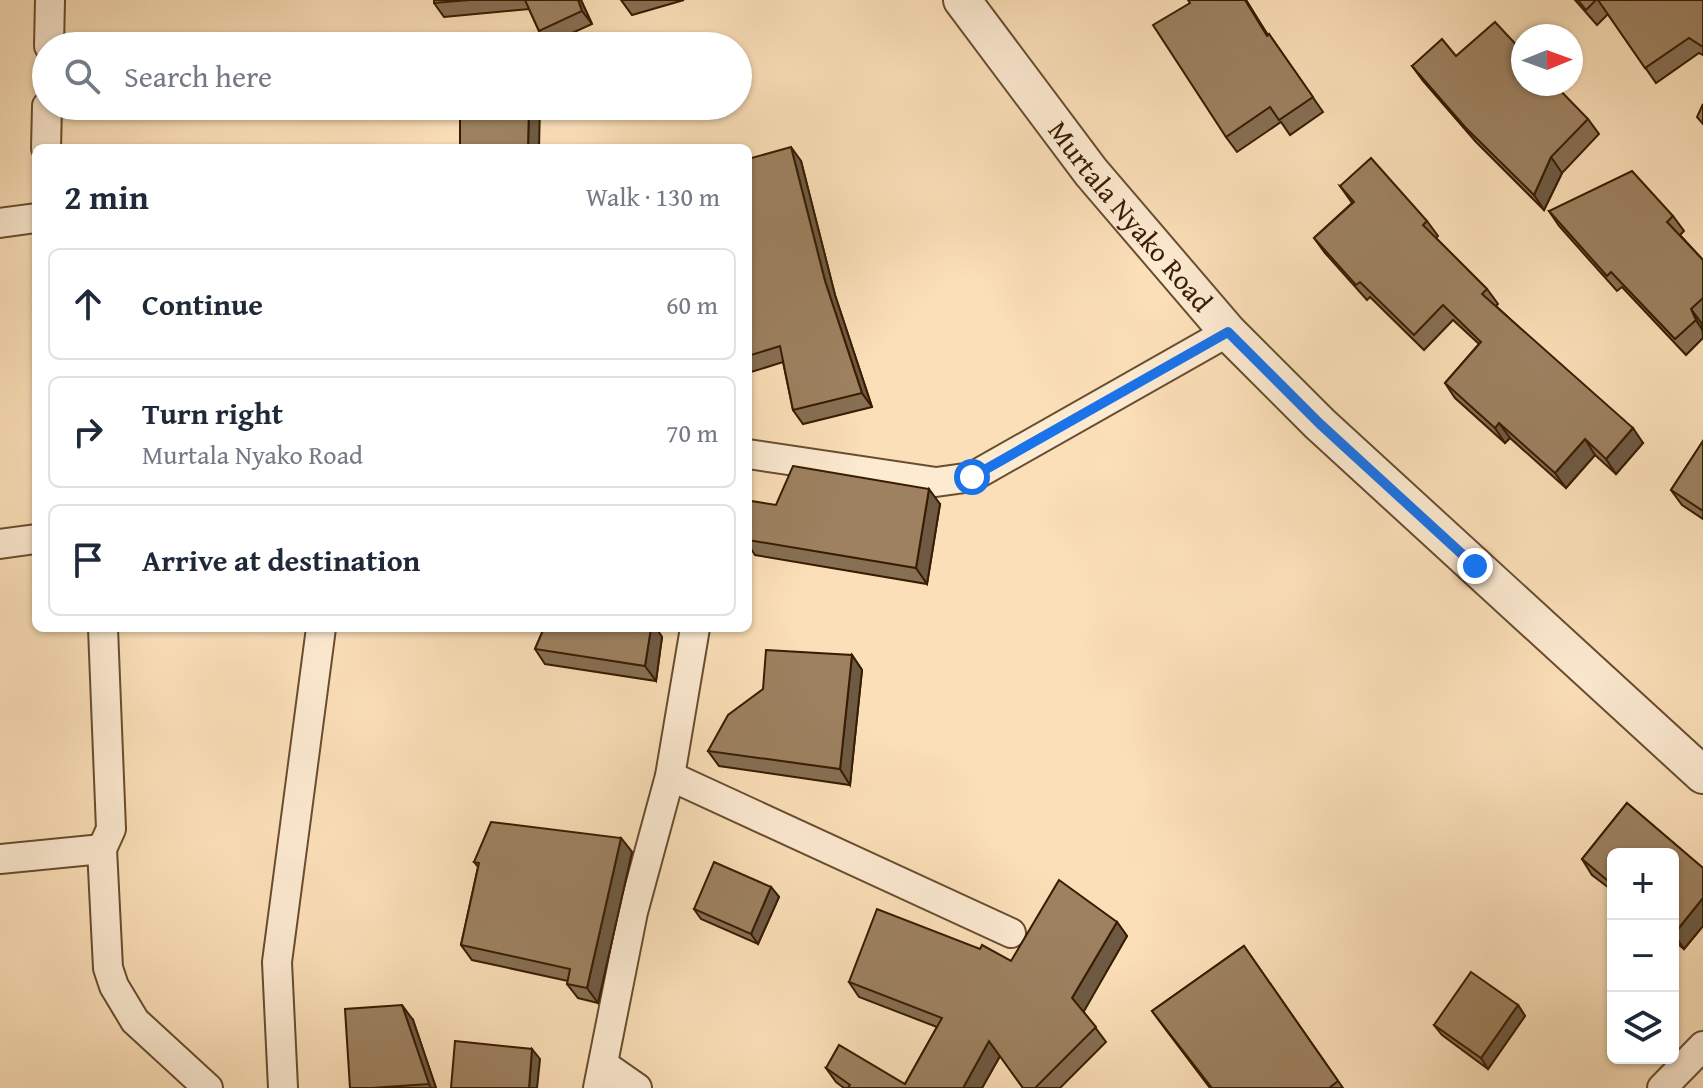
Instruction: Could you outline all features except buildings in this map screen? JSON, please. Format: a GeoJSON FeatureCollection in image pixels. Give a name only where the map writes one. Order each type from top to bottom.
{"type":"FeatureCollection","features":[{"type":"Feature","properties":{"kind":"street"},"geometry":{"type":"LineString","coordinates":[[49,32],[50,0]]}},
{"type":"Feature","properties":{"kind":"street","name":"Murtala Nyako Road"},"geometry":{"type":"LineString","coordinates":[[962,0],[1091,172],[1228,332],[1320,424],[1703,775]]}},
{"type":"Feature","properties":{"kind":"street"},"geometry":{"type":"LineString","coordinates":[[46,144],[47,120]]}},
{"type":"Feature","properties":{"kind":"street"},"geometry":{"type":"LineString","coordinates":[[0,223],[32,219]]}},
{"type":"Feature","properties":{"kind":"street"},"geometry":{"type":"LineString","coordinates":[[752,455],[936,482],[957,481],[979,473],[1228,332]]}},
{"type":"Feature","properties":{"kind":"street"},"geometry":{"type":"LineString","coordinates":[[0,544],[32,540]]}},
{"type":"Feature","properties":{"kind":"street"},"geometry":{"type":"LineString","coordinates":[[103,632],[111,829],[102,849],[108,968],[114,986],[135,1021],[208,1088]]}},
{"type":"Feature","properties":{"kind":"street"},"geometry":{"type":"LineString","coordinates":[[283,1088],[277,962],[320,632]]}},
{"type":"Feature","properties":{"kind":"street"},"geometry":{"type":"LineString","coordinates":[[637,1088],[601,1076],[633,912],[670,776],[694,632]]}},
{"type":"Feature","properties":{"kind":"street"},"geometry":{"type":"LineString","coordinates":[[670,776],[1011,933]]}},
{"type":"Feature","properties":{"kind":"street"},"geometry":{"type":"LineString","coordinates":[[0,859],[102,849]]}},
{"type":"Feature","properties":{"kind":"street"},"geometry":{"type":"LineString","coordinates":[[1662,1088],[1703,1046]]}},
{"type":"Feature","properties":{"kind":"route"},"geometry":{"type":"LineString","coordinates":[[972,477],[1228,332],[1320,424],[1475,566]]}}]}
